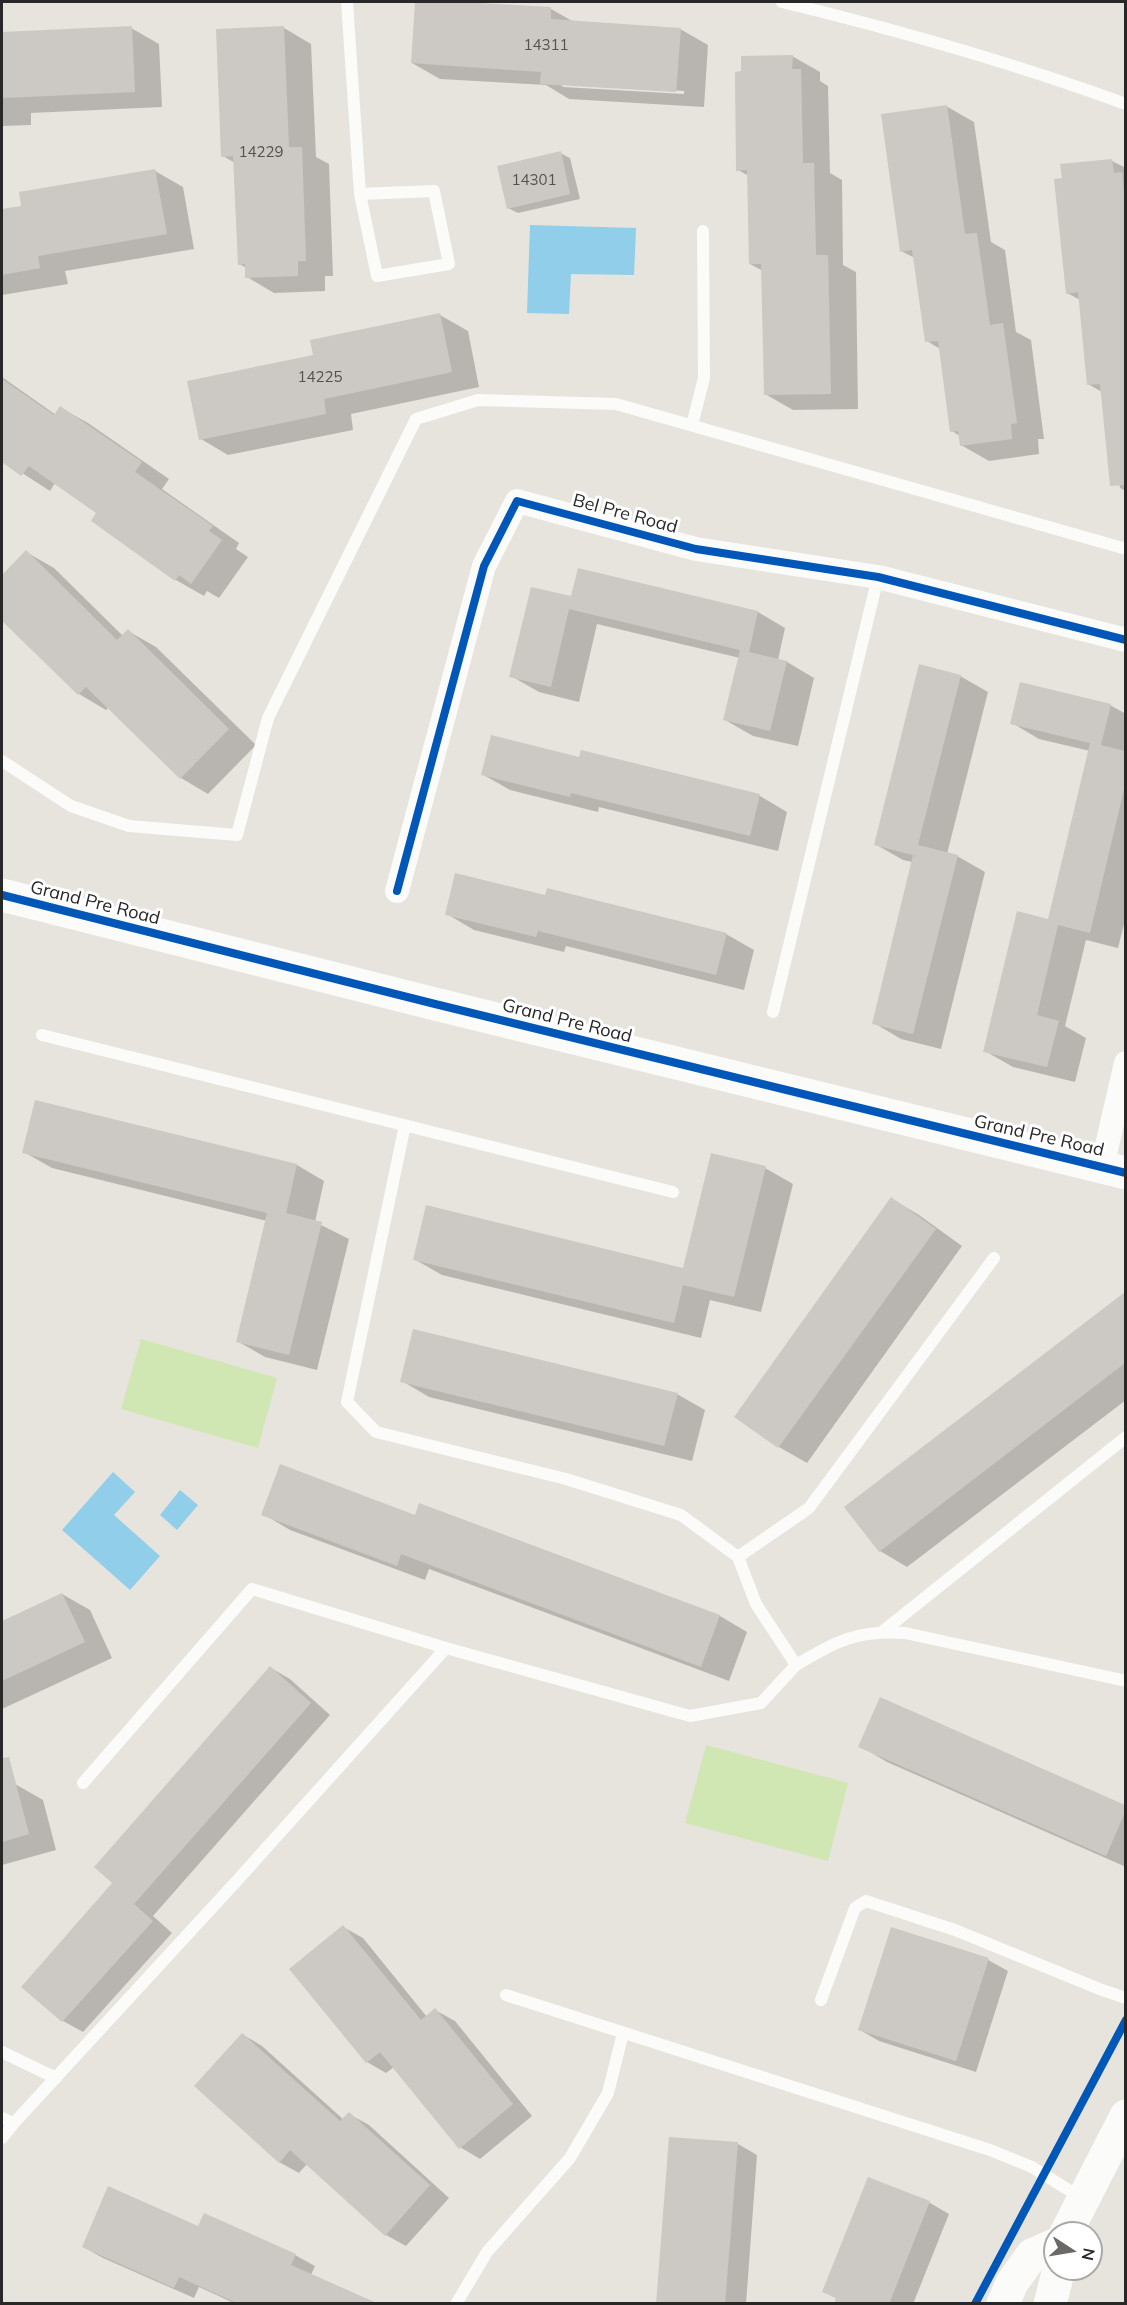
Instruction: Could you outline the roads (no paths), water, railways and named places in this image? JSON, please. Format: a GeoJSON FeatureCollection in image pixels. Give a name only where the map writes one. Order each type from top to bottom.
{"type":"FeatureCollection","features":[{"type":"Feature","properties":{"kind":"street","name":"Bel Pre Road"},"geometry":{"type":"LineString","coordinates":[[397,891],[483,566],[517,501],[696,549],[878,577],[1125,640]]}},
{"type":"Feature","properties":{"kind":"street","name":"Grand Pre Road"},"geometry":{"type":"LineString","coordinates":[[2,895],[1114,1170]]}},
{"type":"Feature","properties":{"kind":"street"},"geometry":{"type":"LineString","coordinates":[[1114,1170],[1125,1063]]}},
{"type":"Feature","properties":{"kind":"street"},"geometry":{"type":"LineString","coordinates":[[1072,2221],[1125,2116]]}},
{"type":"Feature","properties":{"kind":"street"},"geometry":{"type":"LineString","coordinates":[[1004,2304],[1012,2283],[1032,2256],[1043,2251]]}},
{"type":"Feature","properties":{"kind":"street"},"geometry":{"type":"LineString","coordinates":[[1050,2304],[1056,2281]]}},
{"type":"Feature","properties":{"kind":"lane"},"geometry":{"type":"LineString","coordinates":[[347,2],[360,194],[377,276],[449,264],[434,190],[360,194]]}},
{"type":"Feature","properties":{"kind":"lane"},"geometry":{"type":"LineString","coordinates":[[782,2],[879,25],[1080,87],[1125,104]]}},
{"type":"Feature","properties":{"kind":"lane"},"geometry":{"type":"LineString","coordinates":[[692,425],[704,378],[703,231]]}},
{"type":"Feature","properties":{"kind":"lane"},"geometry":{"type":"LineString","coordinates":[[2,761],[71,806],[129,826],[237,835],[268,718],[416,419],[478,400],[616,404],[1125,549]]}},
{"type":"Feature","properties":{"kind":"lane"},"geometry":{"type":"LineString","coordinates":[[773,1012],[878,577]]}},
{"type":"Feature","properties":{"kind":"lane"},"geometry":{"type":"LineString","coordinates":[[42,1035],[673,1192]]}},
{"type":"Feature","properties":{"kind":"lane"},"geometry":{"type":"LineString","coordinates":[[405,1125],[347,1402],[376,1432],[566,1479],[681,1515],[738,1557],[756,1604],[796,1665]]}},
{"type":"Feature","properties":{"kind":"lane"},"geometry":{"type":"LineString","coordinates":[[738,1557],[809,1508],[994,1258]]}},
{"type":"Feature","properties":{"kind":"lane"},"geometry":{"type":"LineString","coordinates":[[882,1632],[1125,1437]]}},
{"type":"Feature","properties":{"kind":"lane"},"geometry":{"type":"LineString","coordinates":[[83,1783],[252,1588],[446,1648],[690,1716],[761,1702],[796,1665],[835,1642],[866,1633],[905,1633],[1125,1680]]}},
{"type":"Feature","properties":{"kind":"lane"},"geometry":{"type":"LineString","coordinates":[[2,2138],[8,2120],[56,2078],[446,1648]]}},
{"type":"Feature","properties":{"kind":"lane"},"geometry":{"type":"LineString","coordinates":[[821,2000],[855,1908],[866,1900],[955,1930],[1125,1998]]}},
{"type":"Feature","properties":{"kind":"lane"},"geometry":{"type":"LineString","coordinates":[[506,1995],[990,2150],[1032,2167],[1084,2199]]}},
{"type":"Feature","properties":{"kind":"lane"},"geometry":{"type":"LineString","coordinates":[[456,2304],[488,2252],[570,2158],[608,2093],[623,2033]]}},
{"type":"Feature","properties":{"kind":"lane"},"geometry":{"type":"LineString","coordinates":[[2,2052],[56,2078]]}},
{"type":"Feature","properties":{"kind":"water"},"geometry":{"type":"Polygon","coordinates":[[[530,225],[636,228],[634,275],[571,274],[569,314],[527,313],[530,225]]]}},
{"type":"Feature","properties":{"kind":"water"},"geometry":{"type":"Polygon","coordinates":[[[113,1472],[135,1492],[114,1515],[160,1556],[130,1590],[62,1530],[113,1472]]]}},
{"type":"Feature","properties":{"kind":"water"},"geometry":{"type":"Polygon","coordinates":[[[180,1490],[198,1505],[177,1530],[160,1515],[180,1490]]]}}]}
